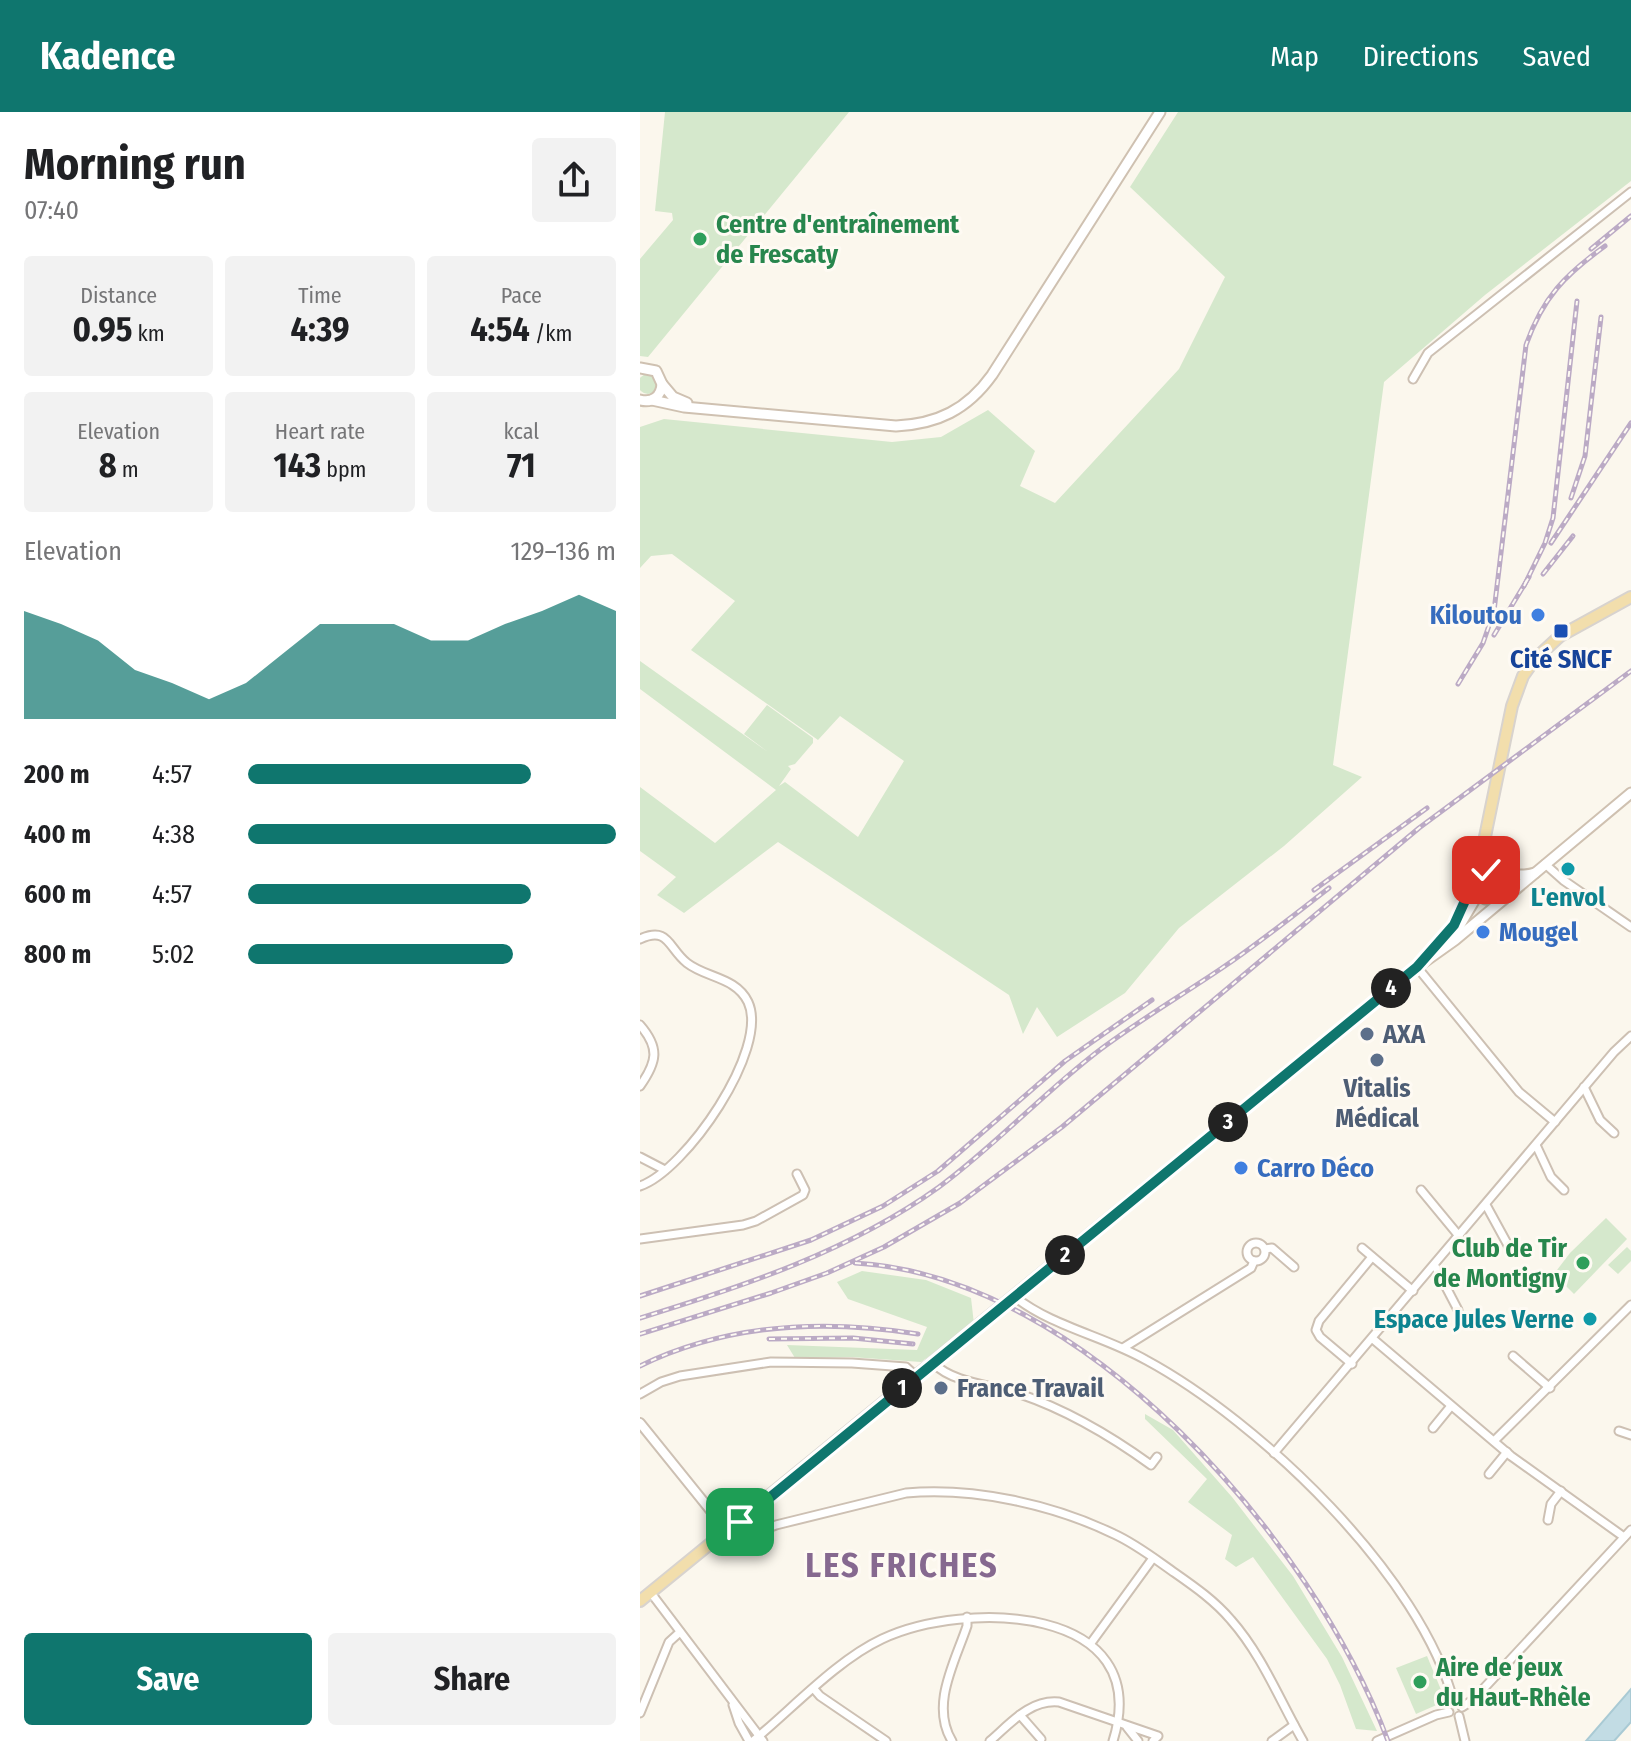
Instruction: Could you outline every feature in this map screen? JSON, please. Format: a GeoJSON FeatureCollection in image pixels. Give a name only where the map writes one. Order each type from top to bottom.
{"type":"FeatureCollection","features":[{"type":"Feature","properties":{"kind":"main road"},"geometry":{"type":"LineString","coordinates":[[644,402],[896,426],[934,421],[966,405],[992,375],[1160,112]]}},
{"type":"Feature","properties":{"kind":"main road"},"geometry":{"type":"LineString","coordinates":[[640,368],[656,371],[673,397],[710,409]]}},
{"type":"Feature","properties":{"kind":"main road"},"geometry":{"type":"LineString","coordinates":[[644,402],[660,394],[662,384]]}},
{"type":"Feature","properties":{"kind":"main road"},"geometry":{"type":"LineString","coordinates":[[1439,954],[1463,921],[1475,897],[1512,706],[1523,676],[1535,659],[1551,646],[1606,616],[1631,597]]}},
{"type":"Feature","properties":{"kind":"main road"},"geometry":{"type":"LineString","coordinates":[[640,1601],[1417,967],[1439,954],[1631,793]]}},
{"type":"Feature","properties":{"kind":"main road"},"geometry":{"type":"LineString","coordinates":[[1489,822],[1487,858],[1504,872],[1506,884],[1502,900]]}},
{"type":"Feature","properties":{"kind":"main road"},"geometry":{"type":"LineString","coordinates":[[1417,967],[1454,925],[1476,881],[1488,869],[1504,872],[1538,870]]}},
{"type":"Feature","properties":{"kind":"main road"},"geometry":{"type":"LineString","coordinates":[[1476,881],[1485,899],[1502,900]]}},
{"type":"Feature","properties":{"kind":"street"},"geometry":{"type":"LineString","coordinates":[[1413,379],[1428,353],[1631,192]]}},
{"type":"Feature","properties":{"kind":"street"},"geometry":{"type":"LineString","coordinates":[[1538,870],[1563,880],[1631,927]]}},
{"type":"Feature","properties":{"kind":"street"},"geometry":{"type":"LineString","coordinates":[[640,939],[657,934],[663,936],[688,964],[735,986],[749,1004],[751,1015],[751,1036],[737,1075],[717,1108],[694,1140],[665,1170],[640,1186]]}},
{"type":"Feature","properties":{"kind":"street"},"geometry":{"type":"LineString","coordinates":[[1417,967],[1519,1092],[1555,1122]]}},
{"type":"Feature","properties":{"kind":"street"},"geometry":{"type":"LineString","coordinates":[[640,1025],[652,1041],[655,1052],[640,1086]]}},
{"type":"Feature","properties":{"kind":"street"},"geometry":{"type":"LineString","coordinates":[[1274,1453],[1584,1087],[1630,1037]]}},
{"type":"Feature","properties":{"kind":"street"},"geometry":{"type":"LineString","coordinates":[[1584,1087],[1600,1120],[1614,1133]]}},
{"type":"Feature","properties":{"kind":"street"},"geometry":{"type":"LineString","coordinates":[[1536,1145],[1551,1177],[1564,1190]]}},
{"type":"Feature","properties":{"kind":"street"},"geometry":{"type":"LineString","coordinates":[[640,1157],[665,1170]]}},
{"type":"Feature","properties":{"kind":"street"},"geometry":{"type":"LineString","coordinates":[[640,1239],[712,1231],[756,1221],[803,1195],[805,1190],[797,1174]]}},
{"type":"Feature","properties":{"kind":"street"},"geometry":{"type":"LineString","coordinates":[[1421,1190],[1459,1236]]}},
{"type":"Feature","properties":{"kind":"street"},"geometry":{"type":"LineString","coordinates":[[1486,1205],[1509,1247]]}},
{"type":"Feature","properties":{"kind":"street"},"geometry":{"type":"LineString","coordinates":[[1254,1261],[1247,1253],[1250,1246],[1259,1243],[1265,1249]]}},
{"type":"Feature","properties":{"kind":"street"},"geometry":{"type":"LineString","coordinates":[[1265,1249],[1272,1248],[1294,1267]]}},
{"type":"Feature","properties":{"kind":"street"},"geometry":{"type":"LineString","coordinates":[[1362,1248],[1413,1291]]}},
{"type":"Feature","properties":{"kind":"street"},"geometry":{"type":"LineString","coordinates":[[1123,1348],[1251,1268],[1254,1261],[1264,1257],[1265,1249]]}},
{"type":"Feature","properties":{"kind":"street"},"geometry":{"type":"LineString","coordinates":[[1352,1364],[1316,1330],[1319,1321],[1372,1257]]}},
{"type":"Feature","properties":{"kind":"street"},"geometry":{"type":"LineString","coordinates":[[1435,1266],[1458,1310]]}},
{"type":"Feature","properties":{"kind":"street"},"geometry":{"type":"LineString","coordinates":[[1015,1297],[1045,1317],[1123,1348],[1153,1364],[1225,1411],[1274,1453],[1342,1520],[1396,1588],[1427,1639],[1447,1680],[1454,1703],[1449,1712],[1377,1741]]}},
{"type":"Feature","properties":{"kind":"street"},"geometry":{"type":"LineString","coordinates":[[1494,1441],[1631,1305]]}},
{"type":"Feature","properties":{"kind":"street"},"geometry":{"type":"LineString","coordinates":[[1373,1339],[1507,1452],[1624,1537]]}},
{"type":"Feature","properties":{"kind":"street"},"geometry":{"type":"LineString","coordinates":[[1513,1356],[1550,1388]]}},
{"type":"Feature","properties":{"kind":"street"},"geometry":{"type":"LineString","coordinates":[[640,1397],[652,1386],[680,1376],[771,1362],[906,1367],[917,1377]]}},
{"type":"Feature","properties":{"kind":"street"},"geometry":{"type":"LineString","coordinates":[[933,1363],[944,1373],[1021,1394],[1056,1410],[1103,1432],[1151,1465],[1157,1457]]}},
{"type":"Feature","properties":{"kind":"street"},"geometry":{"type":"LineString","coordinates":[[1433,1428],[1451,1406]]}},
{"type":"Feature","properties":{"kind":"street"},"geometry":{"type":"LineString","coordinates":[[640,1423],[736,1540],[776,1525],[906,1493],[937,1492],[990,1498],[1066,1515],[1112,1533],[1203,1593],[1231,1619],[1256,1655],[1303,1741]]}},
{"type":"Feature","properties":{"kind":"street"},"geometry":{"type":"LineString","coordinates":[[1619,1431],[1631,1435]]}},
{"type":"Feature","properties":{"kind":"street"},"geometry":{"type":"LineString","coordinates":[[1489,1474],[1507,1452]]}},
{"type":"Feature","properties":{"kind":"street"},"geometry":{"type":"LineString","coordinates":[[1548,1520],[1551,1504],[1561,1491]]}},
{"type":"Feature","properties":{"kind":"street"},"geometry":{"type":"LineString","coordinates":[[1465,1741],[1459,1716],[1462,1707],[1473,1700],[1631,1530]]}},
{"type":"Feature","properties":{"kind":"street"},"geometry":{"type":"LineString","coordinates":[[1091,1643],[1153,1558]]}},
{"type":"Feature","properties":{"kind":"street"},"geometry":{"type":"LineString","coordinates":[[651,1593],[732,1702],[756,1740],[862,1650],[880,1640],[927,1624],[967,1617],[994,1617],[1060,1629],[1091,1643],[1112,1670],[1118,1687],[1122,1724],[1113,1741]]}},
{"type":"Feature","properties":{"kind":"street"},"geometry":{"type":"LineString","coordinates":[[952,1741],[944,1724],[942,1704],[967,1626],[967,1617]]}},
{"type":"Feature","properties":{"kind":"street"},"geometry":{"type":"LineString","coordinates":[[640,1713],[669,1642],[680,1632]]}},
{"type":"Feature","properties":{"kind":"street"},"geometry":{"type":"LineString","coordinates":[[814,1689],[886,1741]]}},
{"type":"Feature","properties":{"kind":"street"},"geometry":{"type":"LineString","coordinates":[[990,1741],[1020,1715],[1036,1704],[1048,1701],[1158,1736],[1153,1741]]}},
{"type":"Feature","properties":{"kind":"street"},"geometry":{"type":"LineString","coordinates":[[1454,1703],[1462,1707]]}},
{"type":"Feature","properties":{"kind":"street"},"geometry":{"type":"LineString","coordinates":[[1449,1712],[1455,1717],[1459,1716]]}},
{"type":"Feature","properties":{"kind":"street"},"geometry":{"type":"LineString","coordinates":[[1020,1715],[1041,1739]]}},
{"type":"Feature","properties":{"kind":"street"},"geometry":{"type":"LineString","coordinates":[[1122,1724],[1138,1741]]}},
{"type":"Feature","properties":{"kind":"street"},"geometry":{"type":"LineString","coordinates":[[1272,1741],[1294,1725]]}},
{"type":"Feature","properties":{"kind":"green space","name":"Centre d'entraînement de Frescaty"},"geometry":{"type":"Polygon","coordinates":[[[665,112],[849,112],[648,357],[640,356],[640,259],[673,220],[672,213],[655,211],[665,112]]]}},
{"type":"Feature","properties":{"kind":"green space"},"geometry":{"type":"Polygon","coordinates":[[[1178,112],[1631,112],[1631,181],[1485,295],[1384,382],[1333,765],[1362,777],[1284,846],[1179,928],[1125,993],[1057,1037],[1037,1007],[1023,1034],[1009,995],[778,842],[684,913],[657,895],[676,877],[640,851],[640,787],[715,843],[776,790],[640,689],[640,661],[768,752],[744,734],[767,705],[813,738],[813,743],[795,764],[788,766],[791,769],[779,786],[785,782],[858,837],[904,761],[840,716],[818,740],[691,650],[735,601],[672,554],[651,556],[640,568],[640,427],[664,419],[892,442],[941,437],[988,410],[1035,451],[1020,486],[1055,503],[1179,369],[1225,277],[1130,187],[1178,112]]]}},
{"type":"Feature","properties":{"kind":"green space"},"geometry":{"type":"Polygon","coordinates":[[[644,375],[652,375],[657,380],[657,388],[652,393],[640,390],[640,378],[644,375]]]}},
{"type":"Feature","properties":{"kind":"green space"},"geometry":{"type":"Polygon","coordinates":[[[1483,874],[1500,875],[1502,885],[1498,893],[1488,896],[1481,893],[1483,874]]]}},
{"type":"Feature","properties":{"kind":"green space","name":"Club de Tir de Montigny"},"geometry":{"type":"Polygon","coordinates":[[[1606,1218],[1627,1239],[1574,1294],[1554,1274],[1570,1253],[1606,1218]]]}},
{"type":"Feature","properties":{"kind":"green space"},"geometry":{"type":"Polygon","coordinates":[[[1627,1247],[1631,1251],[1631,1261],[1618,1274],[1608,1265],[1627,1247]]]}},
{"type":"Feature","properties":{"kind":"green space"},"geometry":{"type":"Polygon","coordinates":[[[862,1271],[926,1280],[971,1298],[974,1324],[921,1362],[851,1357],[795,1358],[787,1345],[917,1350],[927,1327],[848,1299],[837,1282],[862,1271]]]}},
{"type":"Feature","properties":{"kind":"green space"},"geometry":{"type":"Polygon","coordinates":[[[1145,1414],[1173,1430],[1232,1497],[1293,1576],[1342,1657],[1377,1731],[1356,1729],[1327,1659],[1253,1557],[1236,1567],[1225,1559],[1232,1535],[1188,1502],[1207,1479],[1145,1419],[1145,1414]]]}},
{"type":"Feature","properties":{"kind":"green space","name":"Aire de jeux du Haut-Rhèle"},"geometry":{"type":"Polygon","coordinates":[[[1427,1656],[1444,1697],[1441,1703],[1416,1714],[1396,1668],[1427,1656]]]}},
{"type":"Feature","properties":{"kind":"water"},"geometry":{"type":"Polygon","coordinates":[[[1631,1689],[1631,1722],[1614,1741],[1586,1741],[1631,1689]]]}},
{"type":"Feature","properties":{"kind":"railway"},"geometry":{"type":"LineString","coordinates":[[1591,249],[1631,216]]}},
{"type":"Feature","properties":{"kind":"railway"},"geometry":{"type":"LineString","coordinates":[[1458,684],[1483,643],[1494,611],[1526,345],[1540,313],[1557,288],[1605,246]]}},
{"type":"Feature","properties":{"kind":"railway"},"geometry":{"type":"LineString","coordinates":[[1524,586],[1545,543],[1553,518],[1577,301]]}},
{"type":"Feature","properties":{"kind":"railway"},"geometry":{"type":"LineString","coordinates":[[1571,498],[1585,456],[1601,317]]}},
{"type":"Feature","properties":{"kind":"railway"},"geometry":{"type":"LineString","coordinates":[[1551,543],[1631,423]]}},
{"type":"Feature","properties":{"kind":"railway"},"geometry":{"type":"LineString","coordinates":[[1543,574],[1573,536]]}},
{"type":"Feature","properties":{"kind":"railway"},"geometry":{"type":"LineString","coordinates":[[1494,635],[1529,577]]}},
{"type":"Feature","properties":{"kind":"railway"},"geometry":{"type":"LineString","coordinates":[[640,1334],[827,1273],[884,1247],[960,1203],[1062,1127],[1419,828],[1631,671]]}},
{"type":"Feature","properties":{"kind":"railway"},"geometry":{"type":"LineString","coordinates":[[1314,890],[1427,808]]}},
{"type":"Feature","properties":{"kind":"railway"},"geometry":{"type":"LineString","coordinates":[[640,1318],[795,1264],[905,1210],[960,1171],[1101,1049],[1236,958],[1329,888]]}},
{"type":"Feature","properties":{"kind":"railway"},"geometry":{"type":"LineString","coordinates":[[640,1296],[811,1240],[883,1206],[938,1171],[1065,1061],[1152,1000]]}},
{"type":"Feature","properties":{"kind":"railway"},"geometry":{"type":"LineString","coordinates":[[855,1263],[941,1279],[1024,1315],[1105,1367],[1179,1431],[1247,1504],[1305,1583],[1353,1663],[1388,1741]]}},
{"type":"Feature","properties":{"kind":"railway"},"geometry":{"type":"LineString","coordinates":[[640,1366],[707,1341],[776,1328],[847,1327],[918,1334]]}},
{"type":"Feature","properties":{"kind":"railway"},"geometry":{"type":"LineString","coordinates":[[769,1339],[853,1338],[913,1344]]}},
{"type":"Feature","properties":{"kind":"place","name":"Centre d'entraînement de Frescaty"},"geometry":{"type":"Point","coordinates":[700,239]}},
{"type":"Feature","properties":{"kind":"place","name":"Kiloutou"},"geometry":{"type":"Point","coordinates":[1538,615]}},
{"type":"Feature","properties":{"kind":"place","name":"Cité SNCF"},"geometry":{"type":"Point","coordinates":[1561,631]}},
{"type":"Feature","properties":{"kind":"place","name":"L'envol"},"geometry":{"type":"Point","coordinates":[1568,869]}},
{"type":"Feature","properties":{"kind":"place","name":"Mougel"},"geometry":{"type":"Point","coordinates":[1483,932]}},
{"type":"Feature","properties":{"kind":"place","name":"AXA"},"geometry":{"type":"Point","coordinates":[1367,1034]}},
{"type":"Feature","properties":{"kind":"place","name":"Vitalis Médical"},"geometry":{"type":"Point","coordinates":[1377,1060]}},
{"type":"Feature","properties":{"kind":"place","name":"Carro Déco"},"geometry":{"type":"Point","coordinates":[1241,1168]}},
{"type":"Feature","properties":{"kind":"place","name":"Club de Tir de Montigny"},"geometry":{"type":"Point","coordinates":[1583,1263]}},
{"type":"Feature","properties":{"kind":"place","name":"Espace Jules Verne"},"geometry":{"type":"Point","coordinates":[1590,1319]}},
{"type":"Feature","properties":{"kind":"place","name":"France Travail"},"geometry":{"type":"Point","coordinates":[941,1388]}},
{"type":"Feature","properties":{"kind":"place","name":"Aire de jeux du Haut-Rhèle"},"geometry":{"type":"Point","coordinates":[1420,1682]}},
{"type":"Feature","properties":{"kind":"district","name":"LES FRICHES"},"geometry":{"type":"Point","coordinates":[902,1565]}},
{"type":"Feature","properties":{"kind":"route"},"geometry":{"type":"LineString","coordinates":[[740,1522],[1417,967],[1454,925],[1478,872],[1486,870]]}}]}
